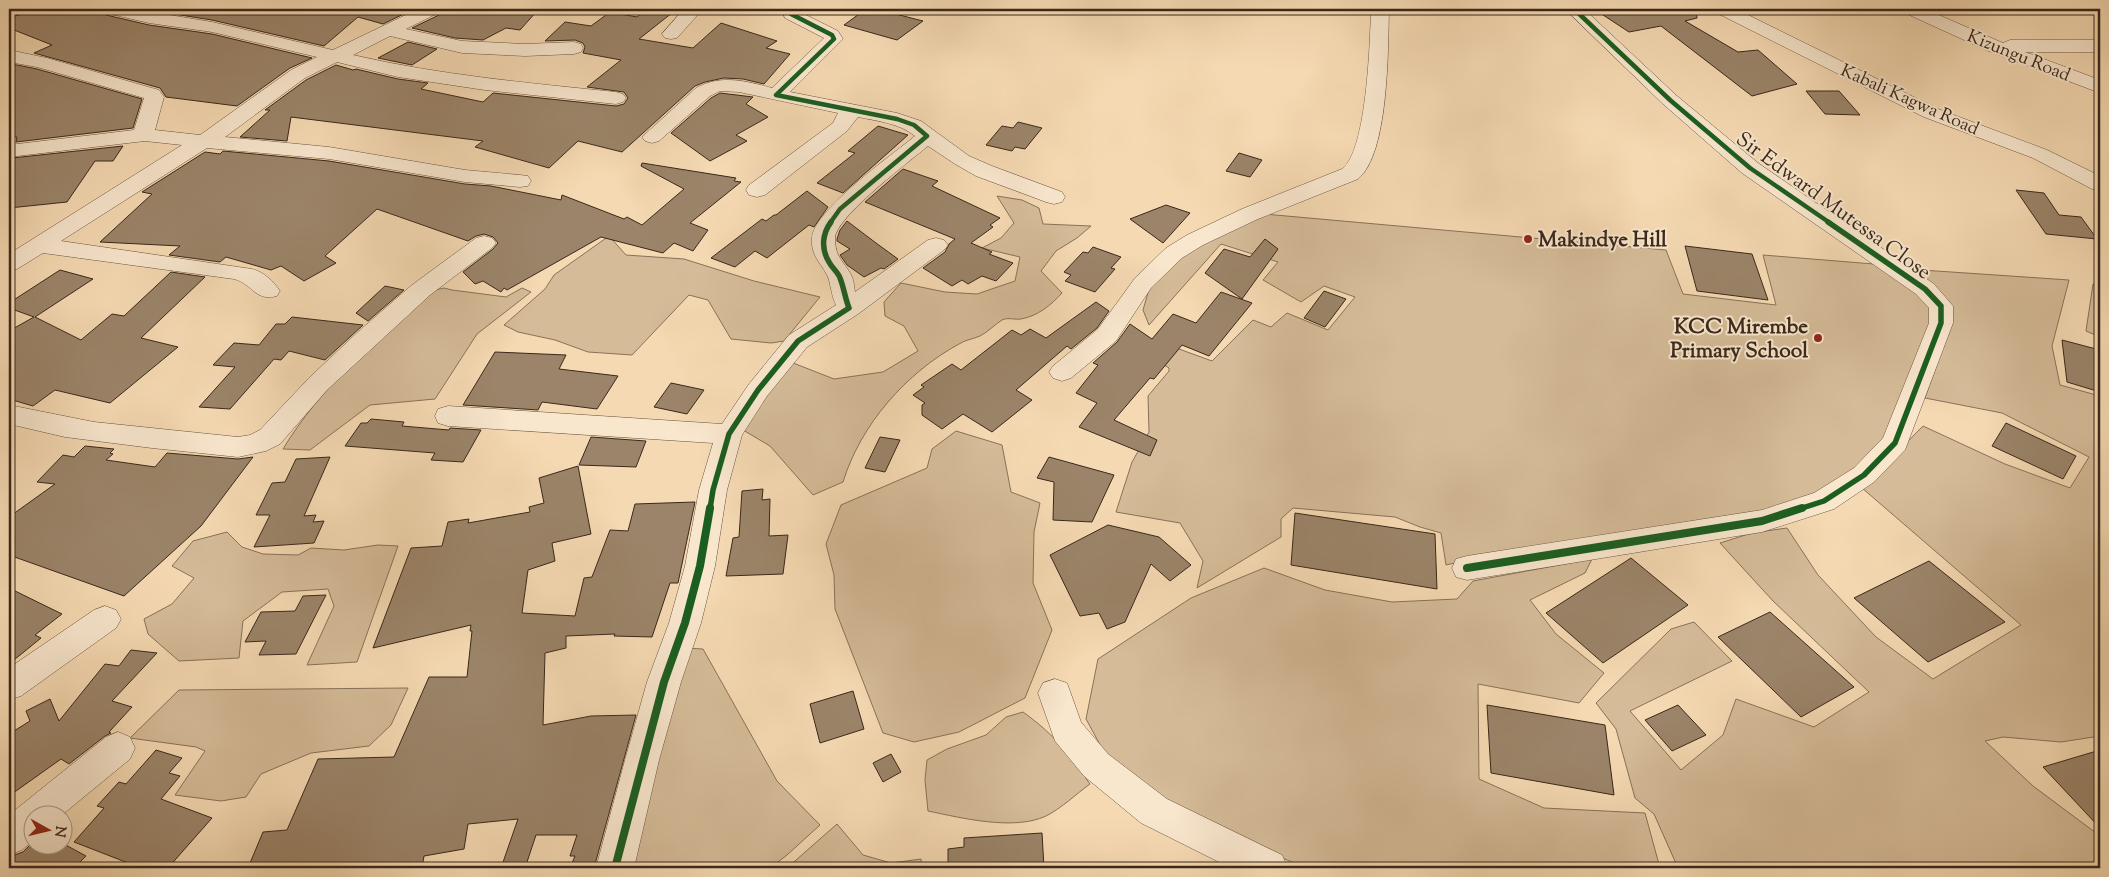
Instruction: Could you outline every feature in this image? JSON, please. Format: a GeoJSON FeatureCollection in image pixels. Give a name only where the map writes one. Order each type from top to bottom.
{"type":"FeatureCollection","features":[{"type":"Feature","properties":{"kind":"street"},"geometry":{"type":"LineString","coordinates":[[112,9],[152,13],[398,71],[616,98]]}},
{"type":"Feature","properties":{"kind":"street"},"geometry":{"type":"LineString","coordinates":[[9,264],[226,126],[298,74],[432,9]]}},
{"type":"Feature","properties":{"kind":"street"},"geometry":{"type":"LineString","coordinates":[[671,34],[694,9]]}},
{"type":"Feature","properties":{"kind":"street"},"geometry":{"type":"LineString","coordinates":[[776,95],[835,37],[790,14],[790,9]]}},
{"type":"Feature","properties":{"kind":"street"},"geometry":{"type":"LineString","coordinates":[[1062,372],[1107,335],[1143,283],[1174,253],[1195,240],[1242,218],[1350,174],[1358,167],[1367,146],[1376,79],[1380,9]]}},
{"type":"Feature","properties":{"kind":"street","name":"Sir Edward Mutessa Close"},"geometry":{"type":"LineString","coordinates":[[1467,568],[1762,521],[1824,501],[1864,475],[1895,443],[1941,323],[1941,306],[1925,289],[1750,168],[1670,100],[1574,9]]}},
{"type":"Feature","properties":{"kind":"street","name":"Kabali Kagwa Road"},"geometry":{"type":"LineString","coordinates":[[1723,9],[1931,113],[2040,154],[2100,184]]}},
{"type":"Feature","properties":{"kind":"street","name":"Kizungu Road"},"geometry":{"type":"LineString","coordinates":[[1911,9],[1993,46],[2100,87]]}},
{"type":"Feature","properties":{"kind":"street"},"geometry":{"type":"LineString","coordinates":[[387,30],[462,47],[525,50],[574,48]]}},
{"type":"Feature","properties":{"kind":"street"},"geometry":{"type":"LineString","coordinates":[[1993,46],[2100,46]]}},
{"type":"Feature","properties":{"kind":"street"},"geometry":{"type":"LineString","coordinates":[[9,56],[40,62],[152,94],[154,97],[144,131],[146,135]]}},
{"type":"Feature","properties":{"kind":"street"},"geometry":{"type":"LineString","coordinates":[[652,137],[703,92],[712,86],[725,84],[849,111],[897,119],[914,125],[962,160],[984,171],[1054,197]]}},
{"type":"Feature","properties":{"kind":"street"},"geometry":{"type":"LineString","coordinates":[[757,190],[840,127],[847,119],[849,111]]}},
{"type":"Feature","properties":{"kind":"street"},"geometry":{"type":"LineString","coordinates":[[9,151],[146,135],[199,142],[329,153],[465,176],[520,181]]}},
{"type":"Feature","properties":{"kind":"street"},"geometry":{"type":"LineString","coordinates":[[849,308],[843,294],[840,277],[826,255],[823,239],[825,230],[840,209],[927,136]]}},
{"type":"Feature","properties":{"kind":"street"},"geometry":{"type":"LineString","coordinates":[[9,415],[36,422],[106,433],[238,447],[256,444],[270,436],[324,378],[421,290],[484,243]]}},
{"type":"Feature","properties":{"kind":"street"},"geometry":{"type":"LineString","coordinates":[[39,245],[234,272],[252,276],[268,291]]}},
{"type":"Feature","properties":{"kind":"street"},"geometry":{"type":"LineString","coordinates":[[615,868],[644,752],[700,566],[713,490],[729,434],[758,390],[798,341],[849,308],[936,245]]}},
{"type":"Feature","properties":{"kind":"street"},"geometry":{"type":"LineString","coordinates":[[448,416],[729,434]]}},
{"type":"Feature","properties":{"kind":"street"},"geometry":{"type":"LineString","coordinates":[[9,686],[106,619]]}},
{"type":"Feature","properties":{"kind":"street"},"geometry":{"type":"LineString","coordinates":[[1055,693],[1068,730],[1096,765],[1154,811],[1269,868]]}},
{"type":"Feature","properties":{"kind":"street"},"geometry":{"type":"LineString","coordinates":[[49,804],[118,748]]}},
{"type":"Feature","properties":{"kind":"street"},"geometry":{"type":"LineString","coordinates":[[9,838],[22,827]]}},
{"type":"Feature","properties":{"kind":"shaded area"},"geometry":{"type":"Polygon","coordinates":[[[997,196],[1022,200],[1039,208],[1043,224],[1091,226],[1077,238],[1056,251],[1041,271],[1062,293],[1039,313],[1027,318],[1002,320],[983,334],[961,343],[921,370],[888,402],[874,420],[861,440],[843,482],[813,495],[770,446],[743,430],[783,359],[834,379],[883,372],[918,351],[904,326],[885,316],[884,302],[901,283],[945,292],[977,294],[1015,281],[1020,257],[982,248],[1001,238],[1014,223],[997,196]]]}},
{"type":"Feature","properties":{"kind":"shaded area"},"geometry":{"type":"Polygon","coordinates":[[[1264,214],[1666,250],[1683,294],[1776,305],[1763,255],[1886,265],[1931,304],[1935,319],[1882,445],[1818,498],[1777,511],[1495,554],[1446,565],[1441,533],[1395,517],[1293,508],[1281,519],[1281,537],[1197,588],[1203,561],[1180,523],[1116,512],[1132,462],[1149,432],[1148,396],[1169,371],[1169,368],[1142,352],[1157,341],[1212,361],[1253,320],[1271,327],[1287,313],[1328,330],[1355,297],[1324,286],[1301,302],[1263,280],[1278,262],[1221,244],[1149,325],[1143,310],[1150,286],[1191,250],[1264,214]]]}},
{"type":"Feature","properties":{"kind":"shaded area"},"geometry":{"type":"Polygon","coordinates":[[[609,236],[626,255],[684,259],[754,281],[820,297],[784,341],[771,343],[731,339],[708,300],[689,295],[632,355],[588,352],[555,340],[518,332],[504,325],[545,289],[554,275],[609,236]]]}},
{"type":"Feature","properties":{"kind":"shaded area"},"geometry":{"type":"Polygon","coordinates":[[[1907,269],[2069,280],[2052,346],[2060,385],[2100,396],[2100,736],[2061,742],[2003,737],[1985,741],[2033,786],[2100,836],[2100,868],[1678,868],[1654,814],[1635,798],[1616,729],[1596,703],[1671,629],[1694,622],[1732,661],[1630,711],[1681,770],[1723,735],[1736,699],[1814,727],[1869,692],[1773,601],[1720,543],[1752,533],[1787,528],[1818,575],[1876,637],[1933,679],[2021,625],[1862,488],[1923,426],[2005,464],[2070,488],[2089,457],[2002,413],[1925,398],[1950,327],[1907,269]]]}},
{"type":"Feature","properties":{"kind":"shaded area"},"geometry":{"type":"Polygon","coordinates":[[[2093,284],[2100,284],[2100,337],[2086,331],[2093,284]]]}},
{"type":"Feature","properties":{"kind":"shaded area"},"geometry":{"type":"Polygon","coordinates":[[[444,288],[506,297],[522,288],[531,292],[477,334],[435,399],[370,405],[310,450],[283,449],[298,426],[332,384],[370,346],[431,291],[444,288]]]}},
{"type":"Feature","properties":{"kind":"shaded area"},"geometry":{"type":"Polygon","coordinates":[[[956,431],[1002,445],[1011,492],[1040,503],[1034,532],[1033,583],[1052,630],[1025,698],[959,732],[914,742],[883,733],[835,609],[834,575],[826,544],[841,505],[927,468],[932,449],[956,431]]]}},
{"type":"Feature","properties":{"kind":"shaded area"},"geometry":{"type":"Polygon","coordinates":[[[227,532],[242,547],[263,554],[298,555],[311,548],[344,550],[378,545],[398,546],[357,662],[307,665],[334,606],[328,589],[282,592],[243,621],[239,658],[179,661],[148,634],[144,619],[172,604],[194,578],[172,566],[193,541],[227,532]]]}},
{"type":"Feature","properties":{"kind":"shaded area"},"geometry":{"type":"Polygon","coordinates":[[[1592,559],[1585,573],[1530,600],[1556,634],[1604,673],[1579,703],[1478,684],[1479,779],[1544,808],[1645,813],[1660,868],[1307,868],[1245,843],[1160,801],[1104,752],[1086,719],[1098,659],[1191,598],[1264,568],[1325,590],[1392,602],[1457,599],[1473,581],[1592,559]]]}},
{"type":"Feature","properties":{"kind":"shaded area"},"geometry":{"type":"Polygon","coordinates":[[[685,648],[703,649],[777,781],[820,825],[770,868],[618,868],[621,842],[685,648]]]}},
{"type":"Feature","properties":{"kind":"shaded area"},"geometry":{"type":"Polygon","coordinates":[[[408,688],[391,725],[369,746],[311,753],[261,774],[246,797],[221,801],[175,795],[205,751],[196,747],[130,738],[179,690],[408,688]]]}},
{"type":"Feature","properties":{"kind":"shaded area"},"geometry":{"type":"Polygon","coordinates":[[[1023,712],[1044,728],[1060,745],[1090,784],[1052,813],[1019,823],[988,822],[928,811],[925,780],[927,760],[947,749],[986,735],[1006,717],[1023,712]]]}},
{"type":"Feature","properties":{"kind":"shaded area"},"geometry":{"type":"Polygon","coordinates":[[[837,824],[863,855],[891,863],[921,859],[922,868],[787,868],[837,824]]]}},
{"type":"Feature","properties":{"kind":"building"},"geometry":{"type":"Polygon","coordinates":[[[38,9],[101,9],[106,15],[149,25],[212,34],[312,58],[290,68],[237,106],[166,97],[160,88],[34,53],[52,45],[9,28],[9,18],[38,9]]]}},
{"type":"Feature","properties":{"kind":"building"},"geometry":{"type":"Polygon","coordinates":[[[143,9],[414,9],[383,24],[358,17],[324,46],[212,20],[143,9]]]}},
{"type":"Feature","properties":{"kind":"building"},"geometry":{"type":"Polygon","coordinates":[[[443,9],[542,9],[537,11],[520,30],[506,28],[483,40],[455,38],[412,28],[439,15],[443,9]]]}},
{"type":"Feature","properties":{"kind":"building"},"geometry":{"type":"Polygon","coordinates":[[[645,9],[677,9],[639,39],[693,48],[721,23],[777,41],[766,48],[790,54],[764,84],[743,79],[724,78],[695,86],[622,152],[578,141],[549,168],[475,147],[483,141],[291,117],[287,141],[240,137],[270,110],[265,110],[306,80],[336,65],[398,79],[428,83],[421,89],[483,102],[493,93],[616,106],[624,104],[628,98],[624,92],[587,87],[621,60],[583,53],[585,47],[583,43],[575,40],[545,41],[565,22],[591,26],[610,12],[637,17],[645,9]]]}},
{"type":"Feature","properties":{"kind":"building"},"geometry":{"type":"Polygon","coordinates":[[[866,9],[876,9],[923,21],[897,40],[844,25],[866,9]]]}},
{"type":"Feature","properties":{"kind":"building"},"geometry":{"type":"Polygon","coordinates":[[[1594,9],[1696,9],[1697,18],[1685,21],[1738,52],[1758,50],[1797,84],[1752,96],[1661,26],[1629,32],[1594,9]]]}},
{"type":"Feature","properties":{"kind":"building"},"geometry":{"type":"Polygon","coordinates":[[[408,42],[437,49],[412,65],[378,58],[408,42]]]}},
{"type":"Feature","properties":{"kind":"building"},"geometry":{"type":"Polygon","coordinates":[[[12,64],[37,69],[142,99],[133,128],[16,142],[17,137],[9,137],[9,66],[12,64]]]}},
{"type":"Feature","properties":{"kind":"building"},"geometry":{"type":"Polygon","coordinates":[[[1806,91],[1839,91],[1860,115],[1825,114],[1806,91]]]}},
{"type":"Feature","properties":{"kind":"building"},"geometry":{"type":"Polygon","coordinates":[[[720,93],[753,97],[746,104],[768,117],[736,135],[747,141],[710,161],[671,133],[711,98],[720,93]]]}},
{"type":"Feature","properties":{"kind":"building"},"geometry":{"type":"Polygon","coordinates":[[[1018,122],[1042,128],[1025,149],[1015,147],[1012,151],[986,145],[1002,126],[1013,128],[1018,122]]]}},
{"type":"Feature","properties":{"kind":"building"},"geometry":{"type":"Polygon","coordinates":[[[878,126],[908,135],[843,193],[817,183],[855,153],[848,151],[878,126]]]}},
{"type":"Feature","properties":{"kind":"building"},"geometry":{"type":"Polygon","coordinates":[[[123,146],[113,161],[95,161],[67,202],[9,208],[9,173],[12,158],[123,146]]]}},
{"type":"Feature","properties":{"kind":"building"},"geometry":{"type":"Polygon","coordinates":[[[223,151],[329,161],[465,184],[491,186],[561,200],[562,195],[624,219],[627,217],[642,225],[684,189],[641,166],[642,163],[736,178],[734,181],[741,182],[690,223],[708,230],[693,251],[674,243],[663,253],[601,237],[507,290],[504,288],[501,292],[483,281],[475,284],[463,272],[493,249],[498,243],[493,237],[484,234],[468,241],[377,209],[325,256],[336,263],[304,281],[281,266],[271,270],[226,257],[220,262],[169,255],[180,246],[100,242],[152,194],[142,192],[205,152],[220,154],[223,151]]]}},
{"type":"Feature","properties":{"kind":"building"},"geometry":{"type":"Polygon","coordinates":[[[1239,153],[1262,160],[1250,177],[1226,171],[1239,153]]]}},
{"type":"Feature","properties":{"kind":"building"},"geometry":{"type":"Polygon","coordinates":[[[903,169],[938,181],[932,186],[1000,218],[990,225],[993,227],[971,243],[992,252],[989,254],[1013,263],[996,281],[982,276],[968,284],[962,280],[952,286],[923,268],[945,252],[949,244],[955,239],[865,202],[903,169]]]}},
{"type":"Feature","properties":{"kind":"building"},"geometry":{"type":"Polygon","coordinates":[[[2016,190],[2044,193],[2059,215],[2081,217],[2097,239],[2046,234],[2016,190]]]}},
{"type":"Feature","properties":{"kind":"building"},"geometry":{"type":"Polygon","coordinates":[[[807,191],[828,207],[814,227],[809,225],[767,258],[755,251],[735,267],[711,258],[762,219],[766,221],[776,215],[807,191]]]}},
{"type":"Feature","properties":{"kind":"building"},"geometry":{"type":"Polygon","coordinates":[[[1166,205],[1190,213],[1163,243],[1130,219],[1166,205]]]}},
{"type":"Feature","properties":{"kind":"building"},"geometry":{"type":"Polygon","coordinates":[[[847,221],[898,259],[884,269],[881,268],[864,277],[847,265],[840,255],[850,249],[837,241],[837,239],[840,230],[847,221]]]}},
{"type":"Feature","properties":{"kind":"building"},"geometry":{"type":"Polygon","coordinates":[[[1265,239],[1278,249],[1242,299],[1205,273],[1224,249],[1250,257],[1265,239]]]}},
{"type":"Feature","properties":{"kind":"building"},"geometry":{"type":"Polygon","coordinates":[[[1685,246],[1752,254],[1768,300],[1697,291],[1685,246]]]}},
{"type":"Feature","properties":{"kind":"building"},"geometry":{"type":"Polygon","coordinates":[[[1093,247],[1121,257],[1111,268],[1115,269],[1095,292],[1065,281],[1071,275],[1064,272],[1083,252],[1088,253],[1093,247]]]}},
{"type":"Feature","properties":{"kind":"building"},"geometry":{"type":"Polygon","coordinates":[[[60,270],[93,279],[35,317],[81,340],[112,314],[124,316],[171,272],[205,277],[141,338],[178,347],[110,403],[55,390],[33,406],[9,399],[9,331],[34,317],[9,308],[9,303],[60,270]]]}},
{"type":"Feature","properties":{"kind":"building"},"geometry":{"type":"Polygon","coordinates":[[[385,286],[404,290],[368,321],[356,313],[385,286]]]}},
{"type":"Feature","properties":{"kind":"building"},"geometry":{"type":"Polygon","coordinates":[[[1324,291],[1346,299],[1325,327],[1304,318],[1324,291]]]}},
{"type":"Feature","properties":{"kind":"building"},"geometry":{"type":"Polygon","coordinates":[[[1221,292],[1252,303],[1209,356],[1182,345],[1154,379],[1150,378],[1114,420],[1157,440],[1150,456],[1079,427],[1097,403],[1076,393],[1098,365],[1093,363],[1117,342],[1130,324],[1152,339],[1173,314],[1196,323],[1221,292]]]}},
{"type":"Feature","properties":{"kind":"building"},"geometry":{"type":"Polygon","coordinates":[[[1096,302],[1109,311],[1097,328],[1071,349],[1067,346],[1016,390],[1032,400],[992,432],[963,414],[942,429],[922,415],[922,405],[925,403],[913,395],[924,387],[921,385],[952,364],[961,370],[1012,330],[1021,335],[1030,329],[1046,338],[1096,302]]]}},
{"type":"Feature","properties":{"kind":"building"},"geometry":{"type":"Polygon","coordinates":[[[292,317],[363,325],[325,360],[289,351],[281,360],[274,359],[230,409],[199,407],[235,367],[213,365],[234,343],[259,345],[276,324],[285,324],[292,317]]]}},
{"type":"Feature","properties":{"kind":"building"},"geometry":{"type":"Polygon","coordinates":[[[2062,340],[2100,350],[2100,392],[2067,382],[2062,340]]]}},
{"type":"Feature","properties":{"kind":"building"},"geometry":{"type":"Polygon","coordinates":[[[495,352],[566,355],[559,369],[618,376],[597,409],[542,402],[538,410],[463,405],[495,352]]]}},
{"type":"Feature","properties":{"kind":"building"},"geometry":{"type":"Polygon","coordinates":[[[671,383],[704,390],[687,414],[654,407],[671,383]]]}},
{"type":"Feature","properties":{"kind":"building"},"geometry":{"type":"Polygon","coordinates":[[[371,419],[404,422],[402,426],[449,430],[450,428],[481,430],[463,462],[431,460],[435,453],[345,446],[361,423],[367,423],[371,419]]]}},
{"type":"Feature","properties":{"kind":"building"},"geometry":{"type":"Polygon","coordinates":[[[2006,423],[2076,456],[2063,479],[1992,446],[2006,423]]]}},
{"type":"Feature","properties":{"kind":"building"},"geometry":{"type":"Polygon","coordinates":[[[591,437],[646,441],[636,467],[579,465],[591,437]]]}},
{"type":"Feature","properties":{"kind":"building"},"geometry":{"type":"Polygon","coordinates":[[[880,437],[900,440],[885,472],[865,468],[880,437]]]}},
{"type":"Feature","properties":{"kind":"building"},"geometry":{"type":"Polygon","coordinates":[[[85,446],[114,449],[110,453],[113,454],[106,460],[155,467],[167,453],[238,459],[253,457],[201,526],[124,596],[9,555],[9,517],[55,484],[37,482],[63,455],[74,457],[85,446]]]}},
{"type":"Feature","properties":{"kind":"building"},"geometry":{"type":"Polygon","coordinates":[[[330,457],[304,516],[316,515],[313,522],[324,521],[314,543],[254,547],[270,515],[256,515],[272,483],[285,482],[296,459],[330,457]]]}},
{"type":"Feature","properties":{"kind":"building"},"geometry":{"type":"Polygon","coordinates":[[[1049,457],[1114,475],[1092,522],[1053,520],[1054,482],[1037,478],[1049,457]]]}},
{"type":"Feature","properties":{"kind":"building"},"geometry":{"type":"Polygon","coordinates":[[[578,466],[591,534],[552,543],[555,561],[528,570],[522,613],[575,616],[584,578],[592,577],[610,530],[628,531],[635,504],[695,502],[678,583],[670,583],[652,637],[614,636],[615,634],[566,636],[566,648],[545,653],[543,725],[591,716],[636,715],[594,868],[570,868],[575,856],[570,856],[577,835],[536,835],[525,868],[501,868],[518,819],[468,824],[464,849],[424,856],[422,868],[248,868],[263,832],[287,830],[318,759],[394,757],[429,677],[467,677],[471,625],[373,648],[411,548],[442,546],[448,522],[469,519],[468,523],[530,512],[529,507],[544,503],[539,478],[578,466]]]}},
{"type":"Feature","properties":{"kind":"building"},"geometry":{"type":"Polygon","coordinates":[[[763,489],[762,500],[770,499],[769,536],[788,535],[783,574],[726,576],[733,538],[739,537],[742,491],[763,489]]]}},
{"type":"Feature","properties":{"kind":"building"},"geometry":{"type":"Polygon","coordinates":[[[1295,513],[1435,534],[1437,589],[1291,565],[1295,513]]]}},
{"type":"Feature","properties":{"kind":"building"},"geometry":{"type":"Polygon","coordinates":[[[1108,525],[1159,537],[1191,565],[1170,581],[1151,564],[1125,622],[1107,629],[1099,613],[1080,616],[1050,555],[1108,525]]]}},
{"type":"Feature","properties":{"kind":"building"},"geometry":{"type":"Polygon","coordinates":[[[1631,558],[1688,605],[1603,663],[1546,613],[1631,558]]]}},
{"type":"Feature","properties":{"kind":"building"},"geometry":{"type":"Polygon","coordinates":[[[1929,561],[2005,622],[1928,662],[1854,598],[1929,561]]]}},
{"type":"Feature","properties":{"kind":"building"},"geometry":{"type":"Polygon","coordinates":[[[9,588],[62,614],[35,635],[41,638],[9,664],[9,588]]]}},
{"type":"Feature","properties":{"kind":"building"},"geometry":{"type":"Polygon","coordinates":[[[326,595],[296,654],[259,655],[266,641],[245,642],[261,612],[295,611],[303,596],[326,595]]]}},
{"type":"Feature","properties":{"kind":"building"},"geometry":{"type":"Polygon","coordinates":[[[1770,612],[1854,687],[1801,717],[1718,637],[1770,612]]]}},
{"type":"Feature","properties":{"kind":"building"},"geometry":{"type":"Polygon","coordinates":[[[131,650],[157,653],[112,701],[132,707],[109,732],[111,733],[69,764],[61,759],[9,796],[9,734],[30,721],[26,711],[50,699],[59,721],[105,664],[119,666],[131,650]]]}},
{"type":"Feature","properties":{"kind":"building"},"geometry":{"type":"Polygon","coordinates":[[[853,691],[864,729],[820,743],[810,704],[853,691]]]}},
{"type":"Feature","properties":{"kind":"building"},"geometry":{"type":"Polygon","coordinates":[[[1487,705],[1605,725],[1614,795],[1491,773],[1487,705]]]}},
{"type":"Feature","properties":{"kind":"building"},"geometry":{"type":"Polygon","coordinates":[[[1678,705],[1706,735],[1672,751],[1645,720],[1678,705]]]}},
{"type":"Feature","properties":{"kind":"building"},"geometry":{"type":"Polygon","coordinates":[[[156,750],[182,758],[169,773],[180,776],[161,799],[212,818],[168,868],[141,868],[74,842],[104,808],[97,806],[119,782],[126,784],[156,750]]]}},
{"type":"Feature","properties":{"kind":"building"},"geometry":{"type":"Polygon","coordinates":[[[2100,750],[2100,828],[2043,767],[2100,750]]]}},
{"type":"Feature","properties":{"kind":"building"},"geometry":{"type":"Polygon","coordinates":[[[891,754],[901,772],[883,782],[873,763],[891,754]]]}},
{"type":"Feature","properties":{"kind":"building"},"geometry":{"type":"Polygon","coordinates":[[[1042,833],[1044,868],[948,868],[948,849],[964,847],[964,838],[1042,833]]]}},
{"type":"Feature","properties":{"kind":"building"},"geometry":{"type":"Polygon","coordinates":[[[72,848],[86,856],[74,868],[9,868],[9,857],[22,852],[22,854],[72,854],[72,848]]]}},
{"type":"Feature","properties":{"kind":"cycle path"},"geometry":{"type":"LineString","coordinates":[[615,868],[642,760],[664,682],[685,623],[700,566],[713,490],[729,434],[758,390],[798,341],[849,308],[843,294],[840,277],[828,261],[823,239],[825,230],[840,209],[927,136],[914,125],[897,119],[776,95],[834,39],[832,35],[791,14],[790,9]]}},
{"type":"Feature","properties":{"kind":"cycle path"},"geometry":{"type":"LineString","coordinates":[[1467,568],[1762,521],[1824,501],[1864,475],[1895,443],[1941,323],[1941,306],[1925,289],[1750,168],[1670,100],[1574,9]]}},
{"type":"Feature","properties":{"kind":"place","name":"Makindye Hill"},"geometry":{"type":"Point","coordinates":[1528,239]}},
{"type":"Feature","properties":{"kind":"place","name":"KCC Mirembe Primary School"},"geometry":{"type":"Point","coordinates":[1818,338]}}]}
